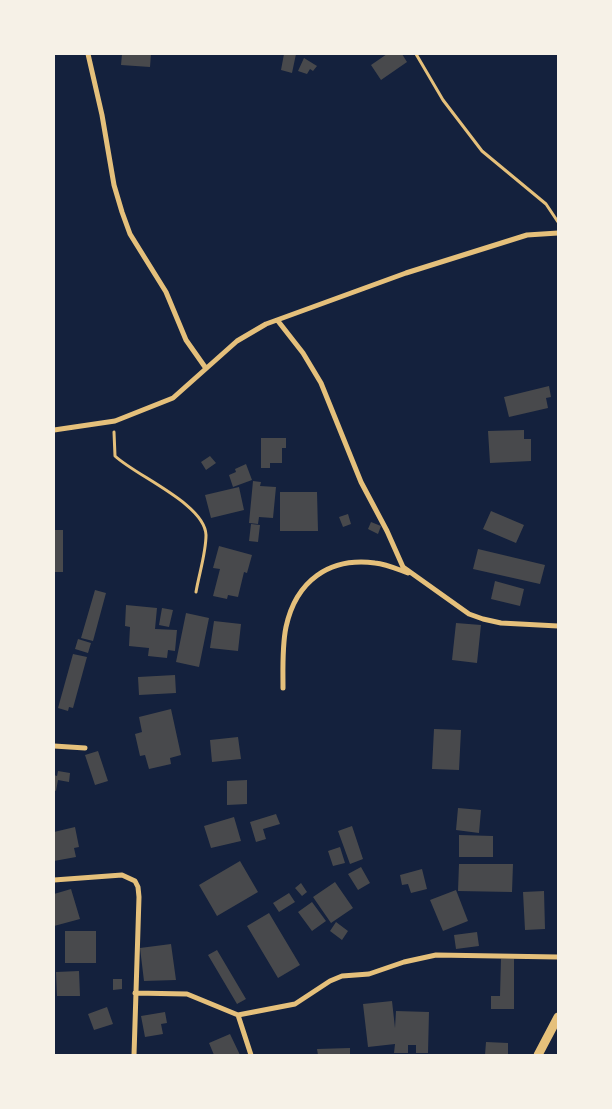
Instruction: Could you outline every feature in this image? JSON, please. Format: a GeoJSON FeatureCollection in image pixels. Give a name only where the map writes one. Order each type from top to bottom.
{"type":"FeatureCollection","features":[{"type":"Feature","properties":{"kind":"street"},"geometry":{"type":"LineString","coordinates":[[88,54],[102,115],[114,185],[130,234],[166,292],[186,340],[205,367]]}},
{"type":"Feature","properties":{"kind":"street"},"geometry":{"type":"LineString","coordinates":[[54,430],[115,421],[173,398],[205,367],[236,341],[266,324],[406,272],[527,235],[558,233]]}},
{"type":"Feature","properties":{"kind":"street"},"geometry":{"type":"LineString","coordinates":[[278,321],[303,353],[321,384],[361,482],[387,531],[399,560],[410,574]]}},
{"type":"Feature","properties":{"kind":"street"},"geometry":{"type":"LineString","coordinates":[[283,688],[284,644],[289,616],[303,590],[316,574],[334,565],[375,563],[410,574],[469,614],[482,619],[501,623],[558,626]]}},
{"type":"Feature","properties":{"kind":"street"},"geometry":{"type":"LineString","coordinates":[[54,746],[85,748]]}},
{"type":"Feature","properties":{"kind":"street"},"geometry":{"type":"LineString","coordinates":[[54,880],[122,875],[134,881],[138,887],[140,915],[135,993],[134,1055]]}},
{"type":"Feature","properties":{"kind":"street"},"geometry":{"type":"LineString","coordinates":[[135,993],[187,994],[238,1015],[295,1004],[330,981],[342,976],[369,974],[404,962],[436,955],[493,954],[558,957]]}},
{"type":"Feature","properties":{"kind":"street"},"geometry":{"type":"LineString","coordinates":[[238,1015],[251,1055]]}},
{"type":"Feature","properties":{"kind":"street"},"geometry":{"type":"LineString","coordinates":[[538,1055],[558,1017]]}},
{"type":"Feature","properties":{"kind":"path"},"geometry":{"type":"LineString","coordinates":[[416,54],[443,100],[488,158],[530,189],[546,204],[558,222]]}},
{"type":"Feature","properties":{"kind":"path"},"geometry":{"type":"LineString","coordinates":[[115,421],[115,456],[135,472],[169,491],[190,508],[203,524],[206,536],[196,592]]}},
{"type":"Feature","properties":{"kind":"building"},"geometry":{"type":"Polygon","coordinates":[[[122,54],[151,54],[150,67],[121,65],[122,54]]]}},
{"type":"Feature","properties":{"kind":"building"},"geometry":{"type":"Polygon","coordinates":[[[284,54],[296,54],[292,73],[281,70],[284,54]]]}},
{"type":"Feature","properties":{"kind":"building"},"geometry":{"type":"Polygon","coordinates":[[[387,54],[402,54],[407,62],[381,80],[371,65],[387,54]]]}},
{"type":"Feature","properties":{"kind":"building"},"geometry":{"type":"Polygon","coordinates":[[[304,58],[317,66],[313,71],[310,69],[307,74],[298,71],[304,58]]]}},
{"type":"Feature","properties":{"kind":"building"},"geometry":{"type":"Polygon","coordinates":[[[549,386],[551,397],[546,398],[548,408],[509,417],[504,397],[549,386]]]}},
{"type":"Feature","properties":{"kind":"building"},"geometry":{"type":"Polygon","coordinates":[[[524,430],[524,439],[531,439],[531,461],[490,463],[488,431],[524,430]]]}},
{"type":"Feature","properties":{"kind":"building"},"geometry":{"type":"Polygon","coordinates":[[[261,438],[286,438],[286,448],[282,448],[282,463],[270,463],[270,468],[261,468],[261,438]]]}},
{"type":"Feature","properties":{"kind":"building"},"geometry":{"type":"Polygon","coordinates":[[[210,456],[216,463],[206,470],[201,462],[210,456]]]}},
{"type":"Feature","properties":{"kind":"building"},"geometry":{"type":"Polygon","coordinates":[[[246,464],[252,480],[233,487],[229,475],[236,472],[235,469],[246,464]]]}},
{"type":"Feature","properties":{"kind":"building"},"geometry":{"type":"Polygon","coordinates":[[[253,481],[261,482],[260,486],[276,487],[273,518],[259,517],[258,524],[249,523],[253,481]]]}},
{"type":"Feature","properties":{"kind":"building"},"geometry":{"type":"Polygon","coordinates":[[[239,487],[244,510],[211,518],[205,495],[239,487]]]}},
{"type":"Feature","properties":{"kind":"building"},"geometry":{"type":"Polygon","coordinates":[[[280,492],[317,492],[318,531],[280,531],[280,492]]]}},
{"type":"Feature","properties":{"kind":"building"},"geometry":{"type":"Polygon","coordinates":[[[491,511],[524,525],[516,543],[483,529],[491,511]]]}},
{"type":"Feature","properties":{"kind":"building"},"geometry":{"type":"Polygon","coordinates":[[[348,514],[351,524],[343,527],[339,517],[348,514]]]}},
{"type":"Feature","properties":{"kind":"building"},"geometry":{"type":"Polygon","coordinates":[[[371,522],[381,526],[378,534],[368,529],[371,522]]]}},
{"type":"Feature","properties":{"kind":"building"},"geometry":{"type":"Polygon","coordinates":[[[251,524],[260,525],[258,542],[249,541],[251,524]]]}},
{"type":"Feature","properties":{"kind":"building"},"geometry":{"type":"Polygon","coordinates":[[[54,530],[63,530],[63,572],[54,572],[54,530]]]}},
{"type":"Feature","properties":{"kind":"building"},"geometry":{"type":"Polygon","coordinates":[[[219,546],[252,555],[247,573],[244,572],[238,597],[228,595],[227,599],[213,596],[220,569],[213,568],[219,546]]]}},
{"type":"Feature","properties":{"kind":"building"},"geometry":{"type":"Polygon","coordinates":[[[478,549],[545,565],[540,584],[473,569],[478,549]]]}},
{"type":"Feature","properties":{"kind":"building"},"geometry":{"type":"Polygon","coordinates":[[[495,581],[524,589],[520,606],[491,599],[495,581]]]}},
{"type":"Feature","properties":{"kind":"building"},"geometry":{"type":"Polygon","coordinates":[[[95,590],[106,593],[93,641],[81,638],[95,590]]]}},
{"type":"Feature","properties":{"kind":"building"},"geometry":{"type":"Polygon","coordinates":[[[126,605],[157,608],[155,629],[177,630],[175,651],[168,650],[167,658],[148,656],[149,648],[129,646],[130,627],[125,626],[126,605]]]}},
{"type":"Feature","properties":{"kind":"building"},"geometry":{"type":"Polygon","coordinates":[[[162,608],[173,610],[169,627],[159,625],[162,608]]]}},
{"type":"Feature","properties":{"kind":"building"},"geometry":{"type":"Polygon","coordinates":[[[186,613],[209,618],[199,667],[176,662],[186,613]]]}},
{"type":"Feature","properties":{"kind":"building"},"geometry":{"type":"Polygon","coordinates":[[[214,621],[241,624],[238,651],[210,648],[214,621]]]}},
{"type":"Feature","properties":{"kind":"building"},"geometry":{"type":"Polygon","coordinates":[[[456,623],[481,625],[477,663],[452,660],[456,623]]]}},
{"type":"Feature","properties":{"kind":"building"},"geometry":{"type":"Polygon","coordinates":[[[78,639],[91,643],[88,653],[75,649],[78,639]]]}},
{"type":"Feature","properties":{"kind":"building"},"geometry":{"type":"Polygon","coordinates":[[[73,654],[87,657],[73,708],[69,707],[68,711],[58,708],[73,654]]]}},
{"type":"Feature","properties":{"kind":"building"},"geometry":{"type":"Polygon","coordinates":[[[175,675],[176,693],[139,695],[138,677],[175,675]]]}},
{"type":"Feature","properties":{"kind":"building"},"geometry":{"type":"Polygon","coordinates":[[[171,709],[181,755],[170,758],[171,764],[149,769],[145,755],[140,756],[135,734],[142,732],[139,717],[171,709]]]}},
{"type":"Feature","properties":{"kind":"building"},"geometry":{"type":"Polygon","coordinates":[[[434,729],[461,730],[459,770],[432,769],[434,729]]]}},
{"type":"Feature","properties":{"kind":"building"},"geometry":{"type":"Polygon","coordinates":[[[238,737],[241,759],[212,762],[210,740],[238,737]]]}},
{"type":"Feature","properties":{"kind":"building"},"geometry":{"type":"Polygon","coordinates":[[[98,751],[108,781],[95,785],[85,755],[98,751]]]}},
{"type":"Feature","properties":{"kind":"building"},"geometry":{"type":"Polygon","coordinates":[[[58,771],[70,773],[69,782],[58,780],[56,791],[54,790],[54,775],[57,776],[58,771]]]}},
{"type":"Feature","properties":{"kind":"building"},"geometry":{"type":"Polygon","coordinates":[[[247,780],[247,804],[227,805],[227,781],[247,780]]]}},
{"type":"Feature","properties":{"kind":"building"},"geometry":{"type":"Polygon","coordinates":[[[458,808],[481,810],[479,833],[456,830],[458,808]]]}},
{"type":"Feature","properties":{"kind":"building"},"geometry":{"type":"Polygon","coordinates":[[[276,814],[280,824],[263,829],[266,839],[256,842],[250,822],[276,814]]]}},
{"type":"Feature","properties":{"kind":"building"},"geometry":{"type":"Polygon","coordinates":[[[234,817],[241,841],[211,848],[204,826],[234,817]]]}},
{"type":"Feature","properties":{"kind":"building"},"geometry":{"type":"Polygon","coordinates":[[[352,826],[363,859],[350,864],[338,831],[352,826]]]}},
{"type":"Feature","properties":{"kind":"building"},"geometry":{"type":"Polygon","coordinates":[[[75,827],[79,847],[74,848],[76,857],[54,861],[54,832],[75,827]]]}},
{"type":"Feature","properties":{"kind":"building"},"geometry":{"type":"Polygon","coordinates":[[[459,835],[493,836],[493,857],[459,857],[459,835]]]}},
{"type":"Feature","properties":{"kind":"building"},"geometry":{"type":"Polygon","coordinates":[[[340,847],[345,863],[333,866],[328,851],[340,847]]]}},
{"type":"Feature","properties":{"kind":"building"},"geometry":{"type":"Polygon","coordinates":[[[240,861],[258,892],[217,916],[199,885],[240,861]]]}},
{"type":"Feature","properties":{"kind":"building"},"geometry":{"type":"Polygon","coordinates":[[[459,864],[513,864],[512,892],[458,891],[459,864]]]}},
{"type":"Feature","properties":{"kind":"building"},"geometry":{"type":"Polygon","coordinates":[[[361,867],[370,883],[358,890],[348,874],[361,867]]]}},
{"type":"Feature","properties":{"kind":"building"},"geometry":{"type":"Polygon","coordinates":[[[422,869],[427,889],[411,893],[408,884],[402,885],[400,875],[422,869]]]}},
{"type":"Feature","properties":{"kind":"building"},"geometry":{"type":"Polygon","coordinates":[[[335,882],[353,908],[331,923],[313,897],[335,882]]]}},
{"type":"Feature","properties":{"kind":"building"},"geometry":{"type":"Polygon","coordinates":[[[301,883],[307,892],[302,896],[295,888],[301,883]]]}},
{"type":"Feature","properties":{"kind":"building"},"geometry":{"type":"Polygon","coordinates":[[[71,889],[80,919],[54,926],[54,894],[71,889]]]}},
{"type":"Feature","properties":{"kind":"building"},"geometry":{"type":"Polygon","coordinates":[[[456,890],[468,921],[443,931],[430,900],[456,890]]]}},
{"type":"Feature","properties":{"kind":"building"},"geometry":{"type":"Polygon","coordinates":[[[544,891],[545,929],[525,930],[523,892],[544,891]]]}},
{"type":"Feature","properties":{"kind":"building"},"geometry":{"type":"Polygon","coordinates":[[[289,893],[295,902],[279,912],[273,903],[289,893]]]}},
{"type":"Feature","properties":{"kind":"building"},"geometry":{"type":"Polygon","coordinates":[[[312,902],[326,921],[312,931],[298,912],[312,902]]]}},
{"type":"Feature","properties":{"kind":"building"},"geometry":{"type":"Polygon","coordinates":[[[269,913],[300,965],[278,978],[247,926],[269,913]]]}},
{"type":"Feature","properties":{"kind":"building"},"geometry":{"type":"Polygon","coordinates":[[[336,922],[348,931],[342,940],[330,931],[336,922]]]}},
{"type":"Feature","properties":{"kind":"building"},"geometry":{"type":"Polygon","coordinates":[[[65,931],[96,931],[96,963],[65,963],[65,931]]]}},
{"type":"Feature","properties":{"kind":"building"},"geometry":{"type":"Polygon","coordinates":[[[477,932],[479,946],[456,949],[454,935],[477,932]]]}},
{"type":"Feature","properties":{"kind":"building"},"geometry":{"type":"Polygon","coordinates":[[[171,944],[176,980],[144,981],[140,948],[171,944]]]}},
{"type":"Feature","properties":{"kind":"building"},"geometry":{"type":"Polygon","coordinates":[[[217,950],[246,999],[237,1004],[208,955],[217,950]]]}},
{"type":"Feature","properties":{"kind":"building"},"geometry":{"type":"Polygon","coordinates":[[[501,959],[514,959],[514,1009],[491,1009],[491,996],[500,996],[501,959]]]}},
{"type":"Feature","properties":{"kind":"building"},"geometry":{"type":"Polygon","coordinates":[[[79,971],[80,996],[57,996],[56,972],[79,971]]]}},
{"type":"Feature","properties":{"kind":"building"},"geometry":{"type":"Polygon","coordinates":[[[113,979],[122,979],[122,989],[113,990],[113,979]]]}},
{"type":"Feature","properties":{"kind":"building"},"geometry":{"type":"Polygon","coordinates":[[[392,1001],[395,1028],[396,1011],[429,1012],[428,1053],[416,1053],[416,1045],[408,1045],[408,1053],[394,1053],[395,1044],[368,1047],[363,1004],[392,1001]]]}},
{"type":"Feature","properties":{"kind":"building"},"geometry":{"type":"Polygon","coordinates":[[[107,1007],[113,1024],[94,1030],[88,1014],[107,1007]]]}},
{"type":"Feature","properties":{"kind":"building"},"geometry":{"type":"Polygon","coordinates":[[[165,1012],[167,1023],[161,1024],[163,1034],[145,1037],[141,1016],[165,1012]]]}},
{"type":"Feature","properties":{"kind":"building"},"geometry":{"type":"Polygon","coordinates":[[[230,1034],[240,1055],[214,1055],[209,1043],[230,1034]]]}},
{"type":"Feature","properties":{"kind":"building"},"geometry":{"type":"Polygon","coordinates":[[[486,1042],[508,1043],[508,1055],[485,1055],[486,1042]]]}},
{"type":"Feature","properties":{"kind":"building"},"geometry":{"type":"Polygon","coordinates":[[[350,1048],[350,1055],[318,1055],[317,1049],[350,1048]]]}}]}
